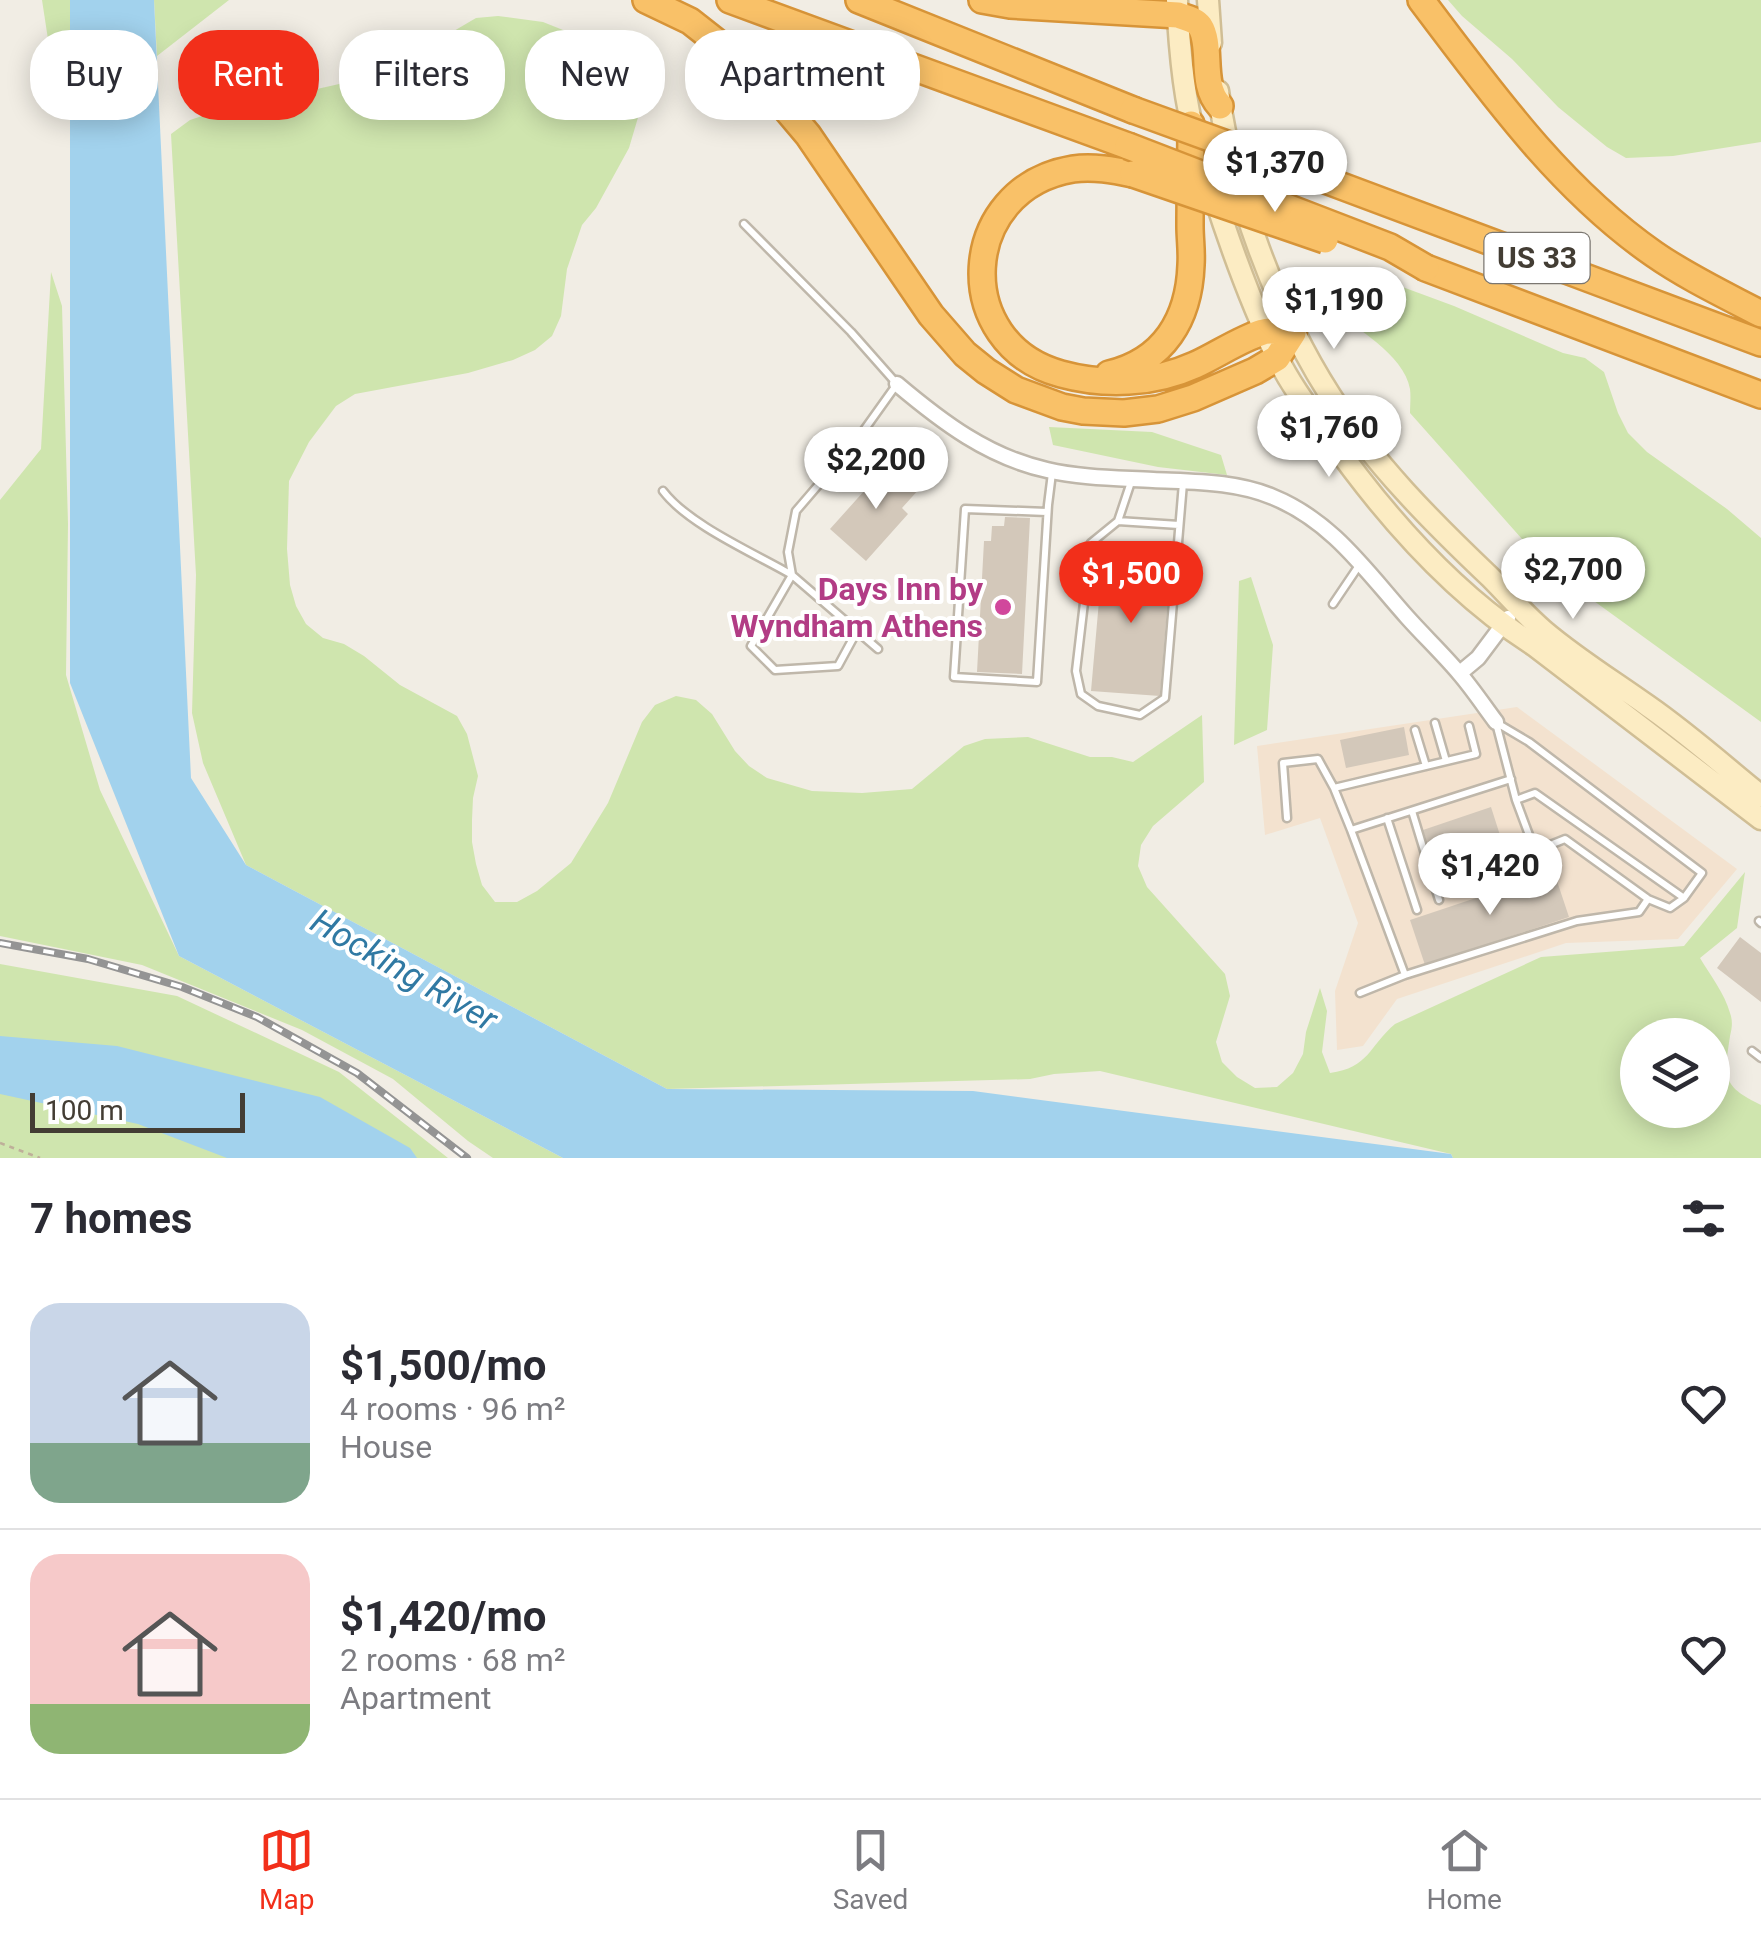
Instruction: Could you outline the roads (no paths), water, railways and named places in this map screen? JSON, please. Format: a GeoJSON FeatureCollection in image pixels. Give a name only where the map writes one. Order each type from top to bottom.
{"type":"FeatureCollection","features":[{"type":"Feature","properties":{"kind":"highway"},"geometry":{"type":"LineString","coordinates":[[646,0],[690,21],[770,90],[808,135],[931,315],[965,354],[1001,382],[1062,406],[1105,413],[1142,411],[1192,398],[1278,358],[1294,334],[1266,331],[1174,374],[1128,382],[1060,374],[1034,362],[1009,343],[989,310],[982,284],[983,248],[994,220],[1004,208],[1044,178],[1090,168],[1133,174],[1380,259],[1426,268]]}},
{"type":"Feature","properties":{"kind":"highway","name":"US 33"},"geometry":{"type":"LineString","coordinates":[[730,0],[1128,146],[1390,247],[1426,268],[1761,395]]}},
{"type":"Feature","properties":{"kind":"highway","name":"US 33"},"geometry":{"type":"LineString","coordinates":[[859,0],[1133,110],[1761,343]]}},
{"type":"Feature","properties":{"kind":"highway"},"geometry":{"type":"LineString","coordinates":[[982,0],[1010,5],[1177,8],[1202,30],[1210,86],[1220,106]]}},
{"type":"Feature","properties":{"kind":"highway"},"geometry":{"type":"LineString","coordinates":[[1421,0],[1504,108],[1551,163],[1603,213],[1653,253],[1761,314]]}},
{"type":"Feature","properties":{"kind":"highway"},"geometry":{"type":"LineString","coordinates":[[1080,378],[1123,371],[1140,362],[1164,345],[1177,326],[1192,266],[1191,124]]}},
{"type":"Feature","properties":{"kind":"main road"},"geometry":{"type":"LineString","coordinates":[[1208,0],[1220,106],[1247,212],[1294,334],[1331,397],[1404,491],[1517,607],[1599,673],[1650,706],[1761,796]]}},
{"type":"Feature","properties":{"kind":"main road"},"geometry":{"type":"LineString","coordinates":[[1177,8],[1191,124],[1236,259],[1278,358],[1334,444],[1383,508],[1433,562],[1502,625],[1535,646],[1761,820]]}},
{"type":"Feature","properties":{"kind":"street"},"geometry":{"type":"LineString","coordinates":[[897,384],[963,435],[996,453],[1052,472],[1229,484],[1271,496],[1310,515],[1361,562],[1460,674],[1496,722]]}},
{"type":"Feature","properties":{"kind":"street"},"geometry":{"type":"LineString","coordinates":[[1460,674],[1478,658],[1517,607]]}},
{"type":"Feature","properties":{"kind":"lane"},"geometry":{"type":"LineString","coordinates":[[744,224],[897,384],[857,440],[796,510],[788,552],[792,575],[751,646],[774,670],[838,666],[857,631]]}},
{"type":"Feature","properties":{"kind":"lane"},"geometry":{"type":"LineString","coordinates":[[1047,512],[965,509],[954,677],[1037,682],[1052,472]]}},
{"type":"Feature","properties":{"kind":"lane"},"geometry":{"type":"LineString","coordinates":[[1132,479],[1118,520],[1091,543],[1076,671],[1081,694],[1098,706],[1140,715],[1165,698],[1183,482]]}},
{"type":"Feature","properties":{"kind":"lane"},"geometry":{"type":"LineString","coordinates":[[663,491],[696,521],[792,575],[878,649]]}},
{"type":"Feature","properties":{"kind":"lane"},"geometry":{"type":"LineString","coordinates":[[1118,520],[1180,526]]}},
{"type":"Feature","properties":{"kind":"lane"},"geometry":{"type":"LineString","coordinates":[[1333,604],[1361,562]]}},
{"type":"Feature","properties":{"kind":"lane"},"geometry":{"type":"LineString","coordinates":[[1496,722],[1516,800],[1535,851]]}},
{"type":"Feature","properties":{"kind":"lane"},"geometry":{"type":"LineString","coordinates":[[1496,722],[1529,742],[1702,873],[1684,898],[1670,908],[1648,899],[1565,839],[1535,851],[1523,870],[1502,880]]}},
{"type":"Feature","properties":{"kind":"lane"},"geometry":{"type":"LineString","coordinates":[[1435,723],[1446,761]]}},
{"type":"Feature","properties":{"kind":"lane"},"geometry":{"type":"LineString","coordinates":[[1334,788],[1476,754],[1469,726]]}},
{"type":"Feature","properties":{"kind":"lane"},"geometry":{"type":"LineString","coordinates":[[1415,730],[1426,766]]}},
{"type":"Feature","properties":{"kind":"lane"},"geometry":{"type":"LineString","coordinates":[[1286,818],[1283,763],[1318,758],[1334,788],[1404,975]]}},
{"type":"Feature","properties":{"kind":"lane"},"geometry":{"type":"LineString","coordinates":[[1350,830],[1511,779]]}},
{"type":"Feature","properties":{"kind":"lane"},"geometry":{"type":"LineString","coordinates":[[1516,800],[1535,794],[1684,898]]}},
{"type":"Feature","properties":{"kind":"lane"},"geometry":{"type":"LineString","coordinates":[[1412,810],[1439,900]]}},
{"type":"Feature","properties":{"kind":"lane"},"geometry":{"type":"LineString","coordinates":[[1387,818],[1417,910]]}},
{"type":"Feature","properties":{"kind":"lane"},"geometry":{"type":"LineString","coordinates":[[1360,993],[1404,975],[1577,921],[1639,912],[1648,899]]}},
{"type":"Feature","properties":{"kind":"lane"},"geometry":{"type":"LineString","coordinates":[[1752,1051],[1761,1058]]}},
{"type":"Feature","properties":{"kind":"water"},"geometry":{"type":"Polygon","coordinates":[[[70,0],[154,0],[155,30],[70,30],[70,0]]]}},
{"type":"Feature","properties":{"kind":"water","name":"Hocking River"},"geometry":{"type":"Polygon","coordinates":[[[158,84],[191,778],[246,865],[667,1089],[973,1091],[1451,1154],[1453,1158],[563,1158],[179,956],[70,683],[70,120],[158,120],[158,84]]]}},
{"type":"Feature","properties":{"kind":"water"},"geometry":{"type":"Polygon","coordinates":[[[0,1036],[117,1046],[320,1097],[410,1148],[417,1158],[227,1158],[138,1124],[0,1094],[0,1036]]]}},
{"type":"Feature","properties":{"kind":"railway"},"geometry":{"type":"LineString","coordinates":[[0,943],[88,959],[182,987],[257,1017],[357,1073],[467,1158]]}},
{"type":"Feature","properties":{"kind":"place","name":"Days Inn by Wyndham Athens"},"geometry":{"type":"Point","coordinates":[1003,607]}}]}
